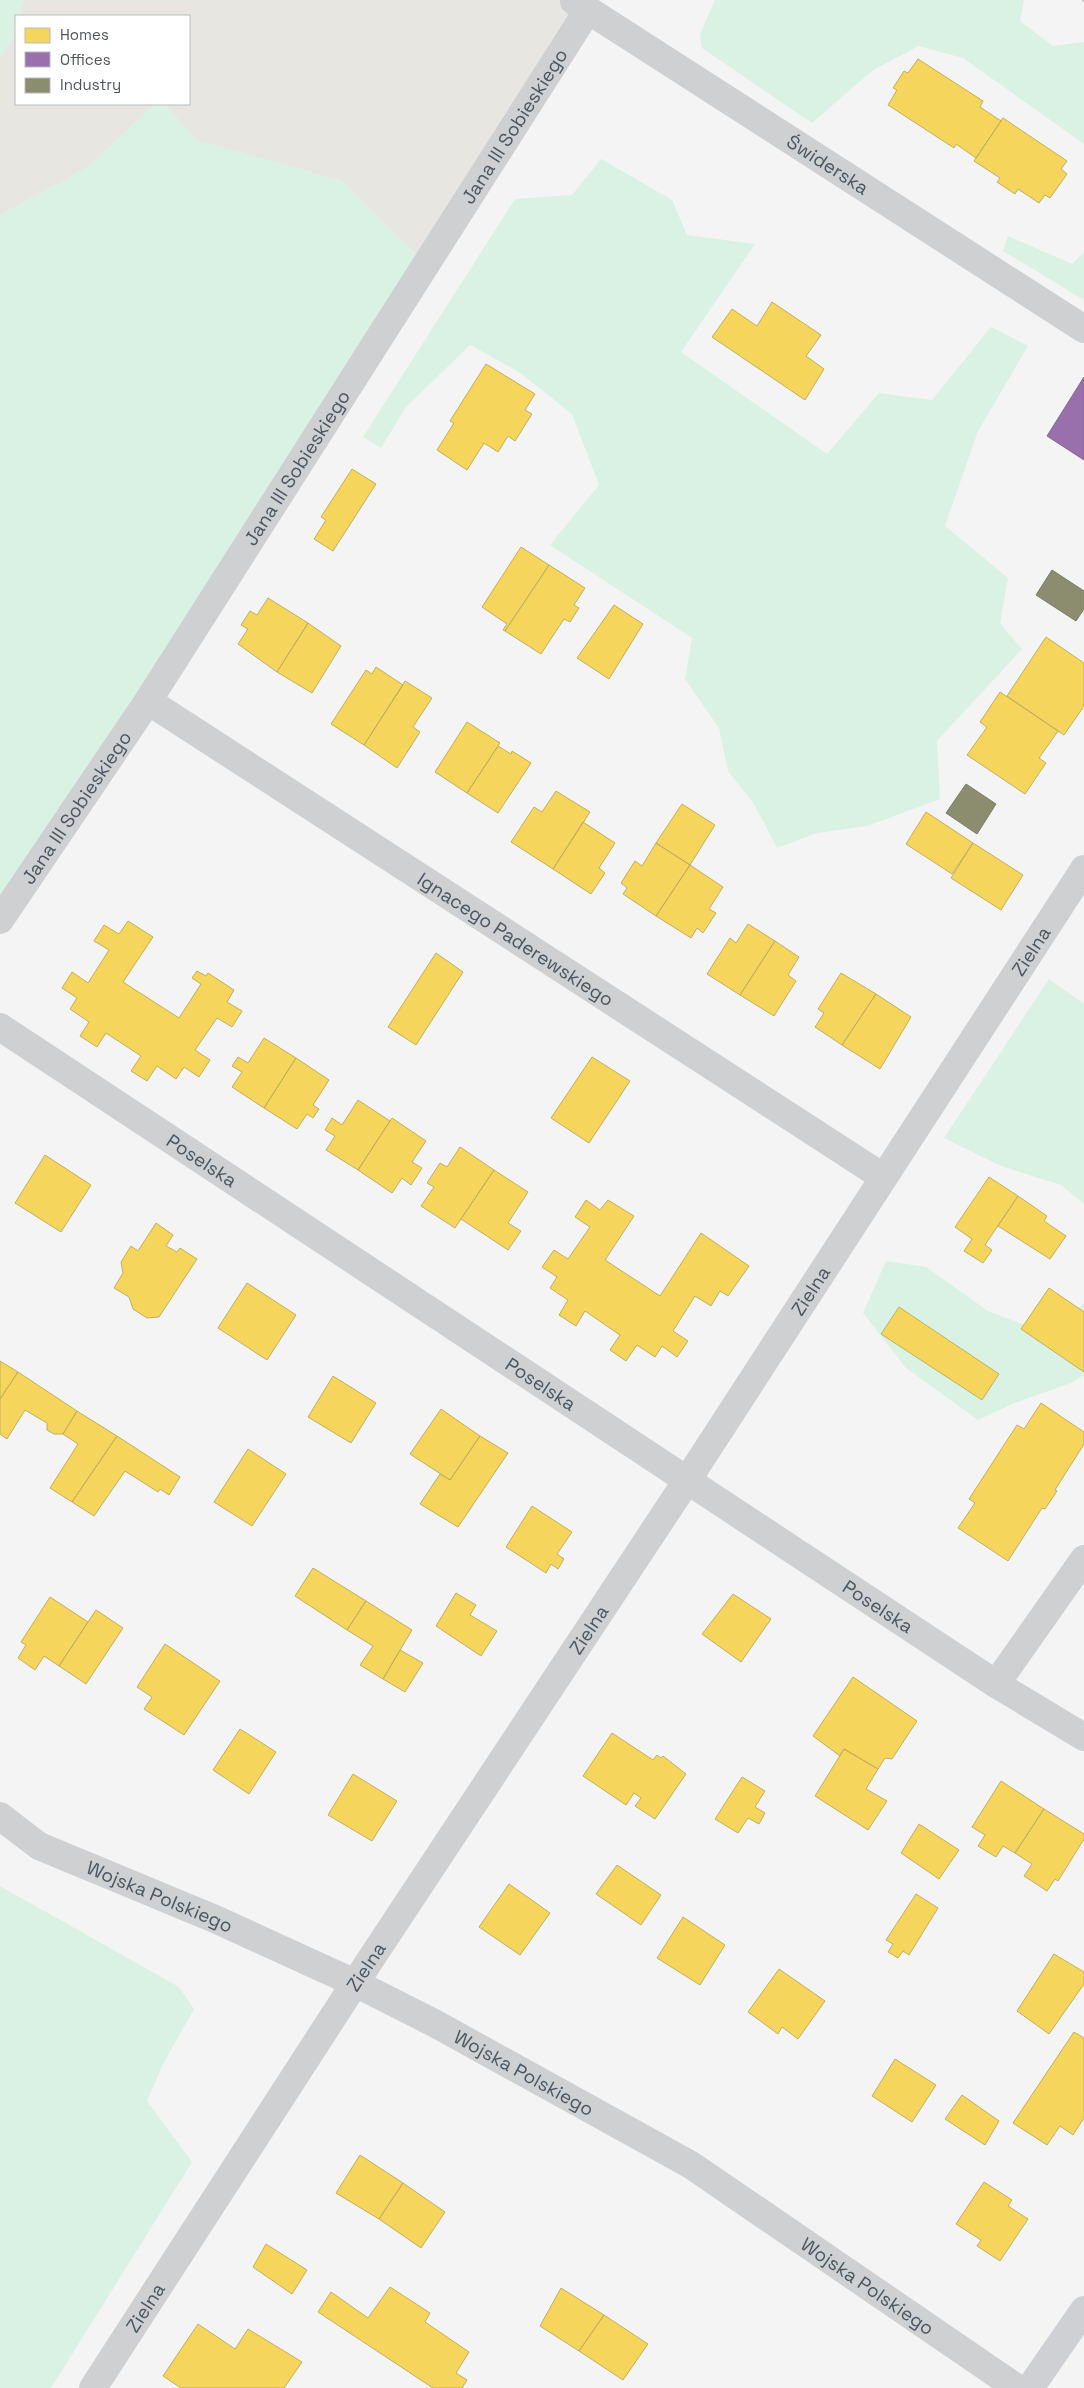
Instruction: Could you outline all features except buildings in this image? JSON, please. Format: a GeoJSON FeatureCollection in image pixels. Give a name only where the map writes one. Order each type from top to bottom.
{"type":"FeatureCollection","features":[{"type":"Feature","properties":{"kind":"street","name":"Świderska"},"geometry":{"type":"LineString","coordinates":[[580,5],[1084,329]]}},
{"type":"Feature","properties":{"kind":"street","name":"Jana III Sobieskiego"},"geometry":{"type":"LineString","coordinates":[[0,920],[148,700],[580,5]]}},
{"type":"Feature","properties":{"kind":"street","name":"Ignacego Paderewskiego"},"geometry":{"type":"LineString","coordinates":[[148,700],[883,1176]]}},
{"type":"Feature","properties":{"kind":"street","name":"Zielna"},"geometry":{"type":"LineString","coordinates":[[93,2388],[355,1983],[688,1479],[1084,869]]}},
{"type":"Feature","properties":{"kind":"street","name":"Poselska"},"geometry":{"type":"LineString","coordinates":[[0,1027],[688,1479],[996,1684],[1084,1737]]}},
{"type":"Feature","properties":{"kind":"street"},"geometry":{"type":"LineString","coordinates":[[996,1684],[1084,1558]]}},
{"type":"Feature","properties":{"kind":"street","name":"Wojska Polskiego"},"geometry":{"type":"LineString","coordinates":[[0,1816],[39,1846],[215,1919],[355,1983],[436,2024],[691,2165],[1017,2388]]}},
{"type":"Feature","properties":{"kind":"street"},"geometry":{"type":"LineString","coordinates":[[1030,2388],[1084,2310]]}},
{"type":"Feature","properties":{"kind":"green space"},"geometry":{"type":"Polygon","coordinates":[[[0,0],[24,0],[19,15],[15,15],[13,39],[0,59],[0,0]]]}},
{"type":"Feature","properties":{"kind":"green space"},"geometry":{"type":"Polygon","coordinates":[[[715,0],[1024,0],[1020,21],[1053,46],[1084,42],[1084,144],[963,58],[919,46],[873,70],[812,123],[702,48],[700,34],[715,0]]]}},
{"type":"Feature","properties":{"kind":"green space"},"geometry":{"type":"Polygon","coordinates":[[[153,105],[165,105],[197,140],[342,181],[426,265],[0,926],[0,215],[88,167],[153,105]]]}},
{"type":"Feature","properties":{"kind":"green space"},"geometry":{"type":"Polygon","coordinates":[[[601,159],[672,200],[687,235],[755,244],[681,352],[827,454],[879,393],[932,400],[991,327],[1028,346],[978,431],[945,526],[1008,578],[1000,623],[1022,649],[937,741],[940,799],[867,826],[817,833],[777,848],[754,804],[728,771],[719,728],[685,679],[692,638],[550,545],[599,485],[572,414],[519,372],[470,345],[406,407],[381,448],[363,437],[515,199],[572,195],[601,159]]]}},
{"type":"Feature","properties":{"kind":"green space"},"geometry":{"type":"Polygon","coordinates":[[[1008,236],[1072,264],[1084,252],[1084,300],[1003,251],[1008,236]]]}},
{"type":"Feature","properties":{"kind":"green space"},"geometry":{"type":"Polygon","coordinates":[[[1049,979],[1084,1004],[1084,1204],[1061,1185],[1001,1166],[944,1138],[1049,979]]]}},
{"type":"Feature","properties":{"kind":"green space"},"geometry":{"type":"Polygon","coordinates":[[[886,1261],[926,1267],[988,1311],[1039,1330],[1084,1304],[1084,1375],[1071,1383],[1012,1404],[978,1420],[906,1368],[863,1313],[886,1261]]]}},
{"type":"Feature","properties":{"kind":"green space"},"geometry":{"type":"Polygon","coordinates":[[[0,1886],[179,1987],[194,2009],[163,2064],[147,2101],[192,2162],[51,2388],[0,2388],[0,1886]]]}},
{"type":"Feature","properties":{"kind":"sand"},"geometry":{"type":"Polygon","coordinates":[[[24,0],[573,0],[588,10],[426,265],[342,181],[197,140],[165,105],[190,105],[190,15],[19,15],[24,0]]]}},
{"type":"Feature","properties":{"kind":"sand"},"geometry":{"type":"Polygon","coordinates":[[[15,31],[15,105],[153,105],[88,167],[0,215],[0,59],[13,39],[15,31]]]}}]}
